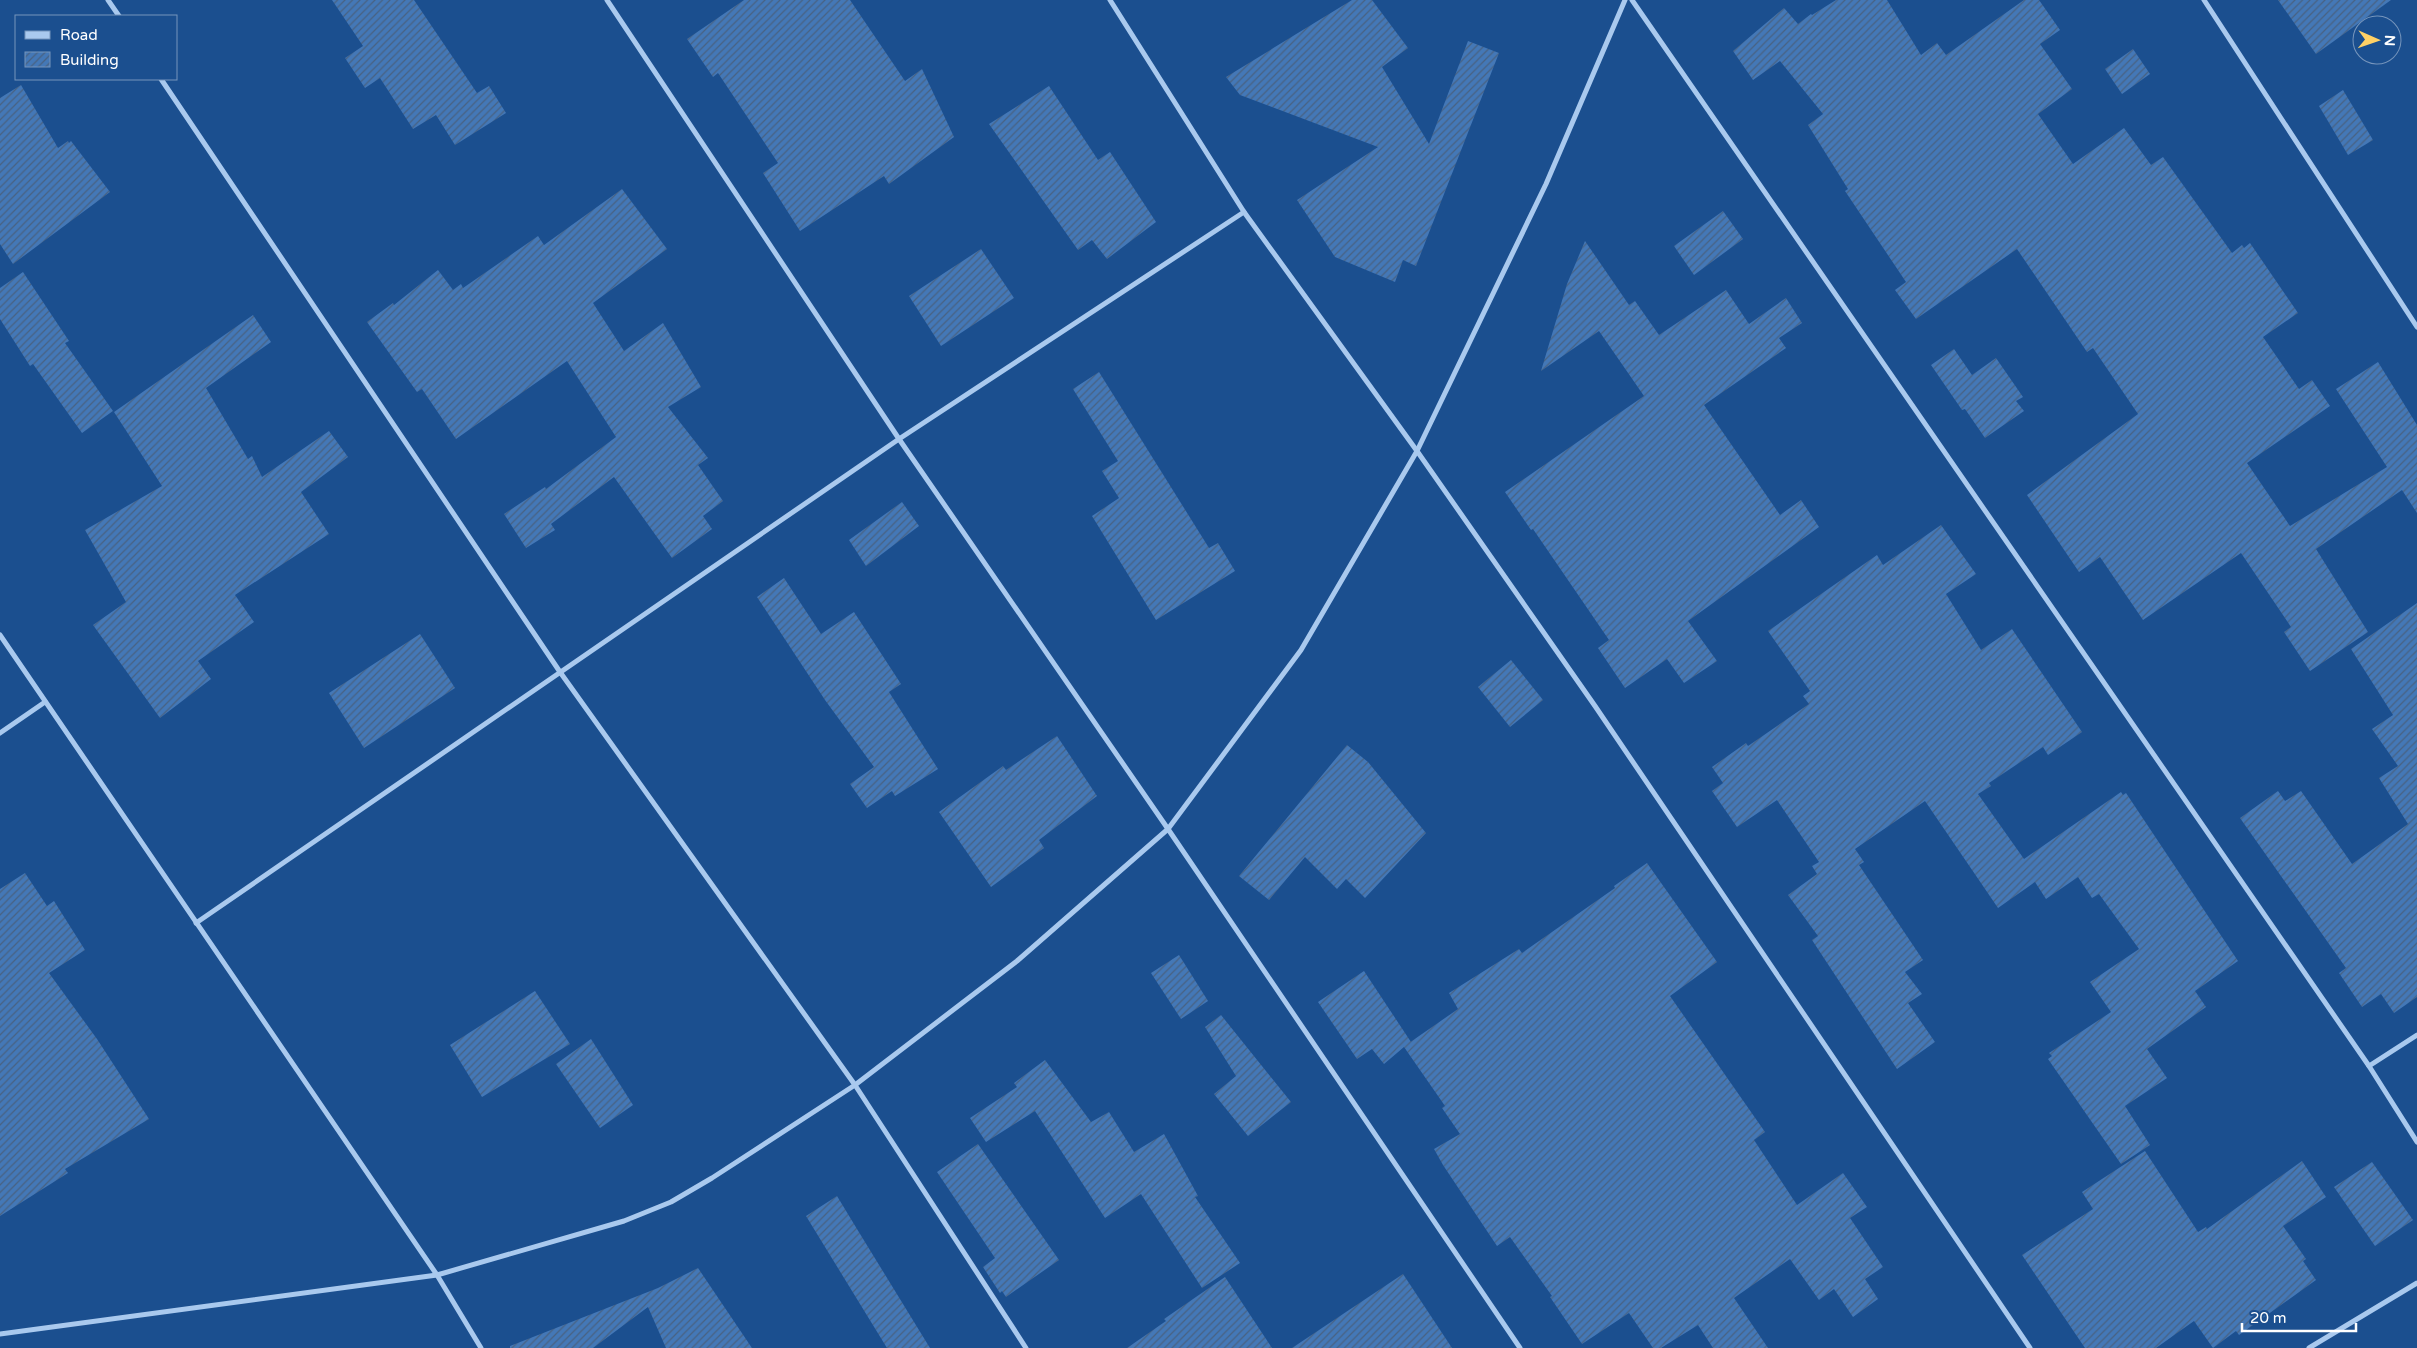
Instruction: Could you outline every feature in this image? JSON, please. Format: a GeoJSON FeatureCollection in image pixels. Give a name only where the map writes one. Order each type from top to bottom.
{"type":"FeatureCollection","features":[{"type":"Feature","properties":{"kind":"street"},"geometry":{"type":"LineString","coordinates":[[108,0],[118,15]]}},
{"type":"Feature","properties":{"kind":"street"},"geometry":{"type":"LineString","coordinates":[[607,0],[898,439],[1168,829],[1520,1348]]}},
{"type":"Feature","properties":{"kind":"street"},"geometry":{"type":"LineString","coordinates":[[1110,0],[1244,212],[1417,451],[1595,706],[2030,1348]]}},
{"type":"Feature","properties":{"kind":"street"},"geometry":{"type":"LineString","coordinates":[[0,1334],[437,1275],[624,1221],[671,1202],[855,1085],[1017,962],[1168,829],[1300,650],[1417,451],[1546,184],[1625,0]]}},
{"type":"Feature","properties":{"kind":"street"},"geometry":{"type":"LineString","coordinates":[[1632,0],[2369,1066],[2417,1142]]}},
{"type":"Feature","properties":{"kind":"street"},"geometry":{"type":"LineString","coordinates":[[2204,0],[2417,327]]}},
{"type":"Feature","properties":{"kind":"street"},"geometry":{"type":"LineString","coordinates":[[162,80],[560,672],[855,1085],[1026,1348]]}},
{"type":"Feature","properties":{"kind":"street"},"geometry":{"type":"LineString","coordinates":[[196,923],[898,439],[1244,212]]}},
{"type":"Feature","properties":{"kind":"street"},"geometry":{"type":"LineString","coordinates":[[0,635],[437,1275],[481,1348]]}},
{"type":"Feature","properties":{"kind":"street"},"geometry":{"type":"LineString","coordinates":[[0,733],[45,702]]}},
{"type":"Feature","properties":{"kind":"street"},"geometry":{"type":"LineString","coordinates":[[2369,1066],[2417,1035]]}},
{"type":"Feature","properties":{"kind":"street"},"geometry":{"type":"LineString","coordinates":[[2309,1348],[2417,1283]]}},
{"type":"Feature","properties":{"kind":"building"},"geometry":{"type":"Polygon","coordinates":[[[332,0],[414,0],[477,93],[489,86],[506,113],[455,145],[436,115],[413,129],[380,78],[365,88],[345,58],[363,46],[332,0]]]}},
{"type":"Feature","properties":{"kind":"building"},"geometry":{"type":"Polygon","coordinates":[[[744,0],[850,0],[905,81],[922,69],[954,137],[889,184],[884,176],[800,231],[763,173],[778,163],[718,73],[713,77],[687,39],[744,0]]]}},
{"type":"Feature","properties":{"kind":"building"},"geometry":{"type":"Polygon","coordinates":[[[1352,0],[1372,0],[1408,48],[1382,67],[1429,144],[1468,41],[1499,53],[1416,266],[1403,260],[1395,282],[1335,257],[1297,200],[1378,147],[1240,95],[1226,77],[1352,0]]]}},
{"type":"Feature","properties":{"kind":"building"},"geometry":{"type":"Polygon","coordinates":[[[1836,0],[1887,0],[1921,55],[1937,43],[1946,55],[2024,0],[2039,0],[2060,30],[2040,44],[2072,89],[2038,114],[2073,164],[2124,128],[2151,165],[2163,157],[2232,253],[2242,245],[2244,248],[2250,243],[2298,313],[2263,337],[2299,389],[2312,380],[2330,406],[2247,463],[2290,526],[2387,467],[2336,389],[2378,362],[2417,425],[2417,513],[2402,490],[2316,549],[2368,632],[2310,671],[2284,632],[2291,627],[2241,553],[2143,620],[2100,557],[2079,572],[2027,495],[2138,414],[2093,348],[2087,352],[2017,249],[1916,319],[1895,290],[1906,282],[1845,191],[1848,189],[1808,125],[1823,114],[1780,61],[1753,80],[1733,51],[1784,8],[1798,24],[1811,14],[1836,0]]]}},
{"type":"Feature","properties":{"kind":"building"},"geometry":{"type":"Polygon","coordinates":[[[2278,0],[2391,0],[2370,15],[2352,15],[2352,28],[2316,54],[2278,0]]]}},
{"type":"Feature","properties":{"kind":"building"},"geometry":{"type":"Polygon","coordinates":[[[2133,49],[2150,74],[2122,94],[2105,69],[2133,49]]]}},
{"type":"Feature","properties":{"kind":"building"},"geometry":{"type":"Polygon","coordinates":[[[21,85],[58,148],[71,141],[110,192],[13,264],[0,244],[0,98],[21,85]]]}},
{"type":"Feature","properties":{"kind":"building"},"geometry":{"type":"Polygon","coordinates":[[[1049,86],[1098,160],[1110,152],[1156,222],[1107,259],[1092,240],[1078,250],[989,124],[1049,86]]]}},
{"type":"Feature","properties":{"kind":"building"},"geometry":{"type":"Polygon","coordinates":[[[2343,90],[2373,140],[2348,155],[2319,106],[2343,90]]]}},
{"type":"Feature","properties":{"kind":"building"},"geometry":{"type":"Polygon","coordinates":[[[622,189],[667,249],[593,303],[624,351],[663,323],[701,387],[668,407],[708,458],[698,465],[723,501],[703,516],[712,529],[672,558],[614,477],[551,524],[555,530],[526,548],[504,514],[545,487],[546,489],[616,437],[567,361],[456,439],[422,389],[417,392],[367,322],[393,303],[394,305],[438,270],[453,290],[461,284],[463,288],[538,236],[544,245],[622,189]]]}},
{"type":"Feature","properties":{"kind":"building"},"geometry":{"type":"Polygon","coordinates":[[[1723,211],[1743,239],[1694,275],[1674,246],[1723,211]]]}},
{"type":"Feature","properties":{"kind":"building"},"geometry":{"type":"Polygon","coordinates":[[[1585,241],[1629,305],[1635,301],[1659,335],[1726,290],[1749,324],[1786,298],[1802,323],[1779,338],[1786,348],[1704,405],[1780,515],[1801,500],[1819,527],[1688,621],[1717,661],[1684,683],[1667,659],[1625,688],[1598,648],[1609,640],[1533,529],[1531,530],[1505,492],[1644,396],[1599,331],[1541,371],[1567,284],[1585,241]]]}},
{"type":"Feature","properties":{"kind":"building"},"geometry":{"type":"Polygon","coordinates":[[[981,249],[1014,298],[941,346],[909,296],[981,249]]]}},
{"type":"Feature","properties":{"kind":"building"},"geometry":{"type":"Polygon","coordinates":[[[23,272],[69,341],[65,343],[113,411],[82,433],[33,364],[30,366],[0,319],[0,288],[23,272]]]}},
{"type":"Feature","properties":{"kind":"building"},"geometry":{"type":"Polygon","coordinates":[[[253,315],[271,342],[206,388],[248,459],[252,456],[262,477],[329,431],[348,457],[301,492],[329,534],[235,595],[254,622],[198,661],[211,679],[160,718],[93,625],[126,602],[85,530],[162,486],[114,412],[253,315]]]}},
{"type":"Feature","properties":{"kind":"building"},"geometry":{"type":"Polygon","coordinates":[[[1954,349],[1972,375],[1996,358],[2023,397],[2016,401],[2024,411],[1985,438],[1965,409],[1962,410],[1931,365],[1954,349]]]}},
{"type":"Feature","properties":{"kind":"building"},"geometry":{"type":"Polygon","coordinates":[[[1099,372],[1209,548],[1218,543],[1235,571],[1156,620],[1092,516],[1119,498],[1102,471],[1118,461],[1073,389],[1099,372]]]}},
{"type":"Feature","properties":{"kind":"building"},"geometry":{"type":"Polygon","coordinates":[[[902,502],[919,526],[866,566],[849,540],[902,502]]]}},
{"type":"Feature","properties":{"kind":"building"},"geometry":{"type":"Polygon","coordinates":[[[1941,525],[1976,574],[1946,594],[1981,650],[2012,629],[2082,732],[2048,755],[2043,747],[1989,783],[1991,786],[1978,794],[2024,859],[2121,792],[2123,795],[2126,793],[2238,961],[2195,991],[2206,1007],[2147,1049],[2167,1078],[2125,1106],[2150,1145],[2121,1164],[2048,1059],[2052,1056],[2049,1053],[2111,1012],[2090,982],[2139,949],[2099,894],[2092,898],[2078,877],[2046,899],[2035,882],[1998,908],[1925,801],[1855,849],[1864,862],[1859,865],[1923,960],[1905,972],[1922,994],[1908,1003],[1935,1042],[1897,1069],[1812,940],[1818,936],[1788,895],[1817,874],[1812,866],[1819,862],[1777,800],[1737,827],[1712,791],[1723,783],[1712,767],[1746,743],[1748,746],[1809,704],[1803,696],[1810,691],[1768,631],[1877,555],[1883,565],[1941,525]]]}},
{"type":"Feature","properties":{"kind":"building"},"geometry":{"type":"Polygon","coordinates":[[[784,578],[821,634],[854,612],[901,684],[889,692],[938,769],[895,796],[892,791],[867,808],[850,784],[874,767],[825,700],[757,597],[784,578]]]}},
{"type":"Feature","properties":{"kind":"building"},"geometry":{"type":"Polygon","coordinates":[[[2417,603],[2417,997],[2394,1013],[2381,994],[2362,1007],[2339,973],[2346,968],[2240,818],[2278,791],[2285,801],[2301,791],[2352,864],[2408,824],[2379,778],[2398,766],[2372,729],[2393,715],[2351,649],[2417,603]]]}},
{"type":"Feature","properties":{"kind":"building"},"geometry":{"type":"Polygon","coordinates":[[[420,634],[455,688],[364,748],[329,693],[420,634]]]}},
{"type":"Feature","properties":{"kind":"building"},"geometry":{"type":"Polygon","coordinates":[[[1511,660],[1543,700],[1510,727],[1478,687],[1511,660]]]}},
{"type":"Feature","properties":{"kind":"building"},"geometry":{"type":"Polygon","coordinates":[[[1057,736],[1097,796],[1039,840],[1044,848],[991,887],[939,812],[1003,766],[1006,770],[1057,736]]]}},
{"type":"Feature","properties":{"kind":"building"},"geometry":{"type":"Polygon","coordinates":[[[1347,745],[1368,762],[1426,833],[1365,898],[1346,879],[1337,889],[1305,857],[1269,900],[1239,876],[1347,745]]]}},
{"type":"Feature","properties":{"kind":"building"},"geometry":{"type":"Polygon","coordinates":[[[1647,863],[1717,962],[1670,996],[1765,1132],[1754,1140],[1797,1205],[1843,1173],[1867,1207],[1850,1218],[1883,1267],[1865,1279],[1878,1299],[1853,1317],[1834,1289],[1819,1300],[1790,1259],[1734,1298],[1768,1348],[1713,1348],[1698,1325],[1661,1348],[1653,1348],[1629,1313],[1582,1344],[1550,1297],[1552,1296],[1510,1237],[1497,1246],[1443,1165],[1434,1149],[1460,1134],[1442,1108],[1445,1106],[1404,1047],[1384,1064],[1372,1049],[1357,1059],[1318,1002],[1364,971],[1411,1042],[1458,1009],[1449,993],[1519,949],[1522,953],[1615,888],[1614,886],[1647,863]]]}},
{"type":"Feature","properties":{"kind":"building"},"geometry":{"type":"Polygon","coordinates":[[[25,873],[47,906],[54,901],[85,950],[49,973],[97,1039],[149,1119],[65,1169],[68,1173],[0,1216],[0,889],[25,873]]]}},
{"type":"Feature","properties":{"kind":"building"},"geometry":{"type":"Polygon","coordinates":[[[1179,955],[1208,1001],[1181,1019],[1151,973],[1179,955]]]}},
{"type":"Feature","properties":{"kind":"building"},"geometry":{"type":"Polygon","coordinates":[[[535,991],[570,1044],[482,1097],[450,1045],[535,991]]]}},
{"type":"Feature","properties":{"kind":"building"},"geometry":{"type":"Polygon","coordinates":[[[1221,1015],[1291,1102],[1248,1136],[1214,1094],[1236,1076],[1205,1027],[1221,1015]]]}},
{"type":"Feature","properties":{"kind":"building"},"geometry":{"type":"Polygon","coordinates":[[[591,1039],[633,1105],[600,1128],[556,1064],[591,1039]]]}},
{"type":"Feature","properties":{"kind":"building"},"geometry":{"type":"Polygon","coordinates":[[[1045,1060],[1091,1122],[1109,1112],[1134,1152],[1164,1134],[1198,1196],[1195,1197],[1240,1263],[1202,1288],[1141,1194],[1105,1218],[1035,1111],[986,1142],[970,1118],[1017,1087],[1014,1083],[1045,1060]]]}},
{"type":"Feature","properties":{"kind":"building"},"geometry":{"type":"Polygon","coordinates":[[[978,1144],[1059,1260],[1006,1297],[1002,1291],[1000,1293],[983,1267],[995,1258],[937,1172],[978,1144]]]}},
{"type":"Feature","properties":{"kind":"building"},"geometry":{"type":"Polygon","coordinates":[[[2145,1151],[2198,1232],[2206,1227],[2207,1229],[2302,1161],[2326,1197],[2283,1226],[2306,1259],[2303,1261],[2316,1280],[2239,1335],[2236,1331],[2213,1348],[2194,1321],[2156,1348],[2085,1348],[2022,1255],[2093,1209],[2082,1192],[2145,1151]]]}},
{"type":"Feature","properties":{"kind":"building"},"geometry":{"type":"Polygon","coordinates":[[[2372,1162],[2413,1220],[2375,1246],[2334,1187],[2372,1162]]]}},
{"type":"Feature","properties":{"kind":"building"},"geometry":{"type":"Polygon","coordinates":[[[837,1196],[930,1348],[887,1348],[806,1216],[837,1196]]]}},
{"type":"Feature","properties":{"kind":"building"},"geometry":{"type":"Polygon","coordinates":[[[698,1268],[752,1348],[666,1348],[648,1307],[593,1348],[510,1348],[510,1346],[658,1288],[698,1268]]]}},
{"type":"Feature","properties":{"kind":"building"},"geometry":{"type":"Polygon","coordinates":[[[1403,1274],[1452,1348],[1292,1348],[1403,1274]]]}},
{"type":"Feature","properties":{"kind":"building"},"geometry":{"type":"Polygon","coordinates":[[[1225,1277],[1272,1348],[1127,1348],[1166,1321],[1164,1319],[1225,1277]]]}}]}
